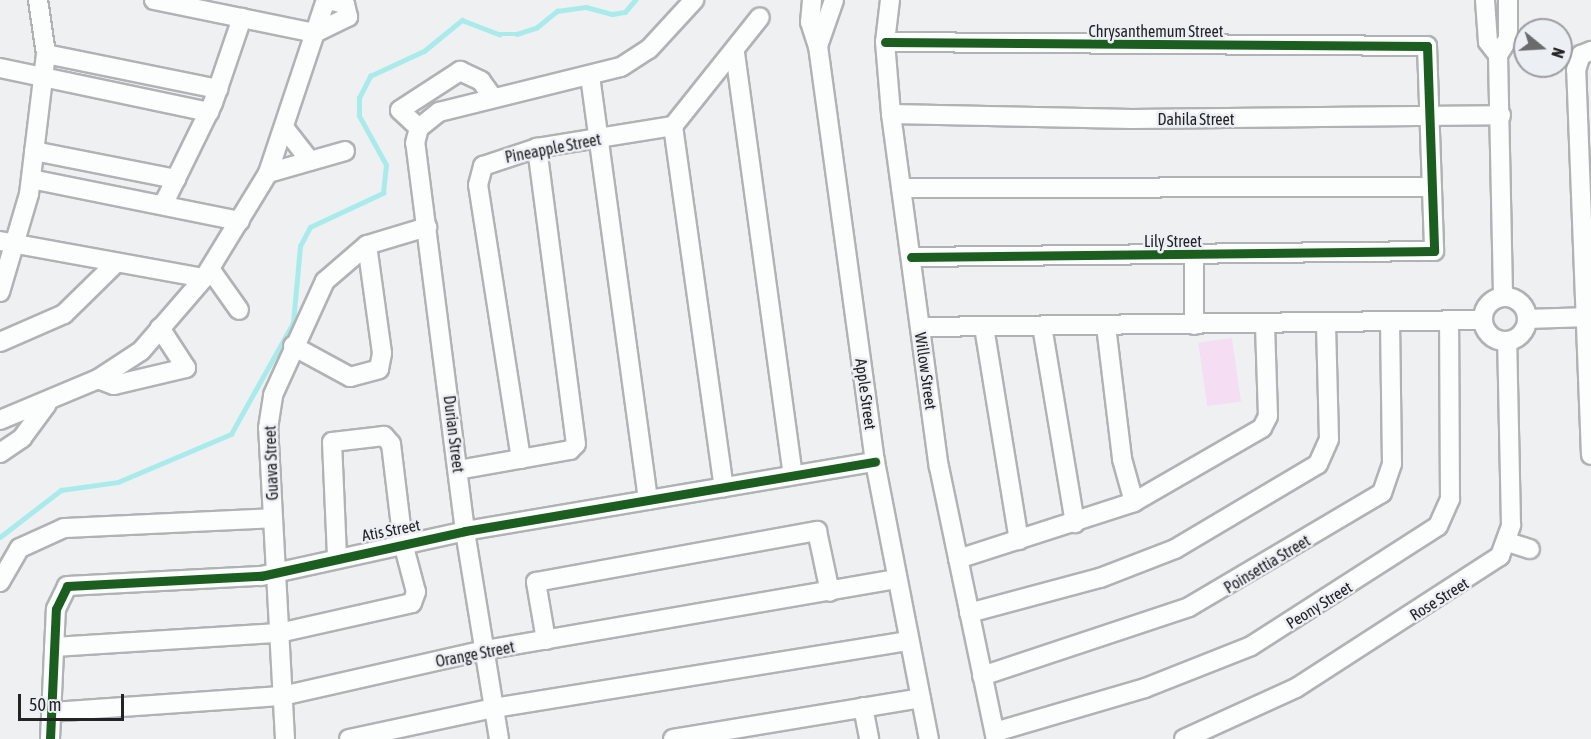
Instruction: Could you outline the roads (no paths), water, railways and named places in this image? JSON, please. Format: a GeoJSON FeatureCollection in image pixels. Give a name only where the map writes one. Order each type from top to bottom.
{"type":"FeatureCollection","features":[{"type":"Feature","properties":{"kind":"street"},"geometry":{"type":"LineString","coordinates":[[0,292],[8,243],[31,179],[46,54],[38,0]]}},
{"type":"Feature","properties":{"kind":"street"},"geometry":{"type":"LineString","coordinates":[[0,420],[47,404],[98,380],[141,351],[207,273],[268,173],[286,130],[315,33],[327,0],[345,4],[348,17],[315,33],[154,0]]}},
{"type":"Feature","properties":{"kind":"street"},"geometry":{"type":"LineString","coordinates":[[491,95],[480,81],[460,71],[400,110],[419,129],[439,112],[491,95],[590,76],[636,59],[694,0]]}},
{"type":"Feature","properties":{"kind":"street","name":"Apple Street"},"geometry":{"type":"LineString","coordinates":[[812,0],[810,22],[818,46],[875,462],[929,739]]}},
{"type":"Feature","properties":{"kind":"street","name":"Apple Street"},"geometry":{"type":"LineString","coordinates":[[818,46],[834,0]]}},
{"type":"Feature","properties":{"kind":"street","name":"Willow Street"},"geometry":{"type":"LineString","coordinates":[[890,0],[885,42],[891,114],[920,327],[958,559],[995,736]]}},
{"type":"Feature","properties":{"kind":"street"},"geometry":{"type":"LineString","coordinates":[[1498,54],[1488,42],[1485,2],[1508,2],[1508,39],[1498,54],[1503,297]]}},
{"type":"Feature","properties":{"kind":"street"},"geometry":{"type":"LineString","coordinates":[[724,487],[673,126],[735,53],[760,17]]}},
{"type":"Feature","properties":{"kind":"street"},"geometry":{"type":"LineString","coordinates":[[164,203],[209,112],[242,18]]}},
{"type":"Feature","properties":{"kind":"street","name":"Chrysanthemum Street"},"geometry":{"type":"LineString","coordinates":[[885,42],[1427,46],[1429,118]]}},
{"type":"Feature","properties":{"kind":"street"},"geometry":{"type":"LineString","coordinates":[[735,53],[793,475]]}},
{"type":"Feature","properties":{"kind":"street"},"geometry":{"type":"LineString","coordinates":[[1586,53],[1576,70],[1588,237],[1591,455]]}},
{"type":"Feature","properties":{"kind":"street"},"geometry":{"type":"LineString","coordinates":[[46,54],[218,90]]}},
{"type":"Feature","properties":{"kind":"street"},"geometry":{"type":"LineString","coordinates":[[0,68],[209,112]]}},
{"type":"Feature","properties":{"kind":"street"},"geometry":{"type":"LineString","coordinates":[[590,76],[648,500]]}},
{"type":"Feature","properties":{"kind":"street","name":"Dahila Street"},"geometry":{"type":"LineString","coordinates":[[891,114],[1429,118],[1501,115]]}},
{"type":"Feature","properties":{"kind":"street"},"geometry":{"type":"LineString","coordinates":[[901,188],[1432,187],[1429,118]]}},
{"type":"Feature","properties":{"kind":"street","name":"Pineapple Street"},"geometry":{"type":"LineString","coordinates":[[521,459],[479,174],[492,160],[537,148],[673,126]]}},
{"type":"Feature","properties":{"kind":"street","name":"Durian Street"},"geometry":{"type":"LineString","coordinates":[[419,129],[415,158],[427,227],[465,531],[499,739]]}},
{"type":"Feature","properties":{"kind":"street"},"geometry":{"type":"LineString","coordinates":[[286,130],[310,161]]}},
{"type":"Feature","properties":{"kind":"street"},"geometry":{"type":"LineString","coordinates":[[458,470],[570,450],[576,437],[537,148]]}},
{"type":"Feature","properties":{"kind":"street"},"geometry":{"type":"LineString","coordinates":[[34,151],[176,179]]}},
{"type":"Feature","properties":{"kind":"street"},"geometry":{"type":"LineString","coordinates":[[268,173],[345,151]]}},
{"type":"Feature","properties":{"kind":"street"},"geometry":{"type":"LineString","coordinates":[[31,179],[164,203],[240,221]]}},
{"type":"Feature","properties":{"kind":"street","name":"Lily Street"},"geometry":{"type":"LineString","coordinates":[[912,256],[1194,256],[1434,251],[1432,187]]}},
{"type":"Feature","properties":{"kind":"street","name":"Guava Street"},"geometry":{"type":"LineString","coordinates":[[285,739],[267,428],[293,346],[325,281],[367,245],[427,227]]}},
{"type":"Feature","properties":{"kind":"street"},"geometry":{"type":"LineString","coordinates":[[8,243],[116,263],[207,273],[239,310]]}},
{"type":"Feature","properties":{"kind":"street"},"geometry":{"type":"LineString","coordinates":[[293,346],[350,377],[379,369],[382,353],[367,245]]}},
{"type":"Feature","properties":{"kind":"street"},"geometry":{"type":"LineString","coordinates":[[1194,256],[1194,325]]}},
{"type":"Feature","properties":{"kind":"street"},"geometry":{"type":"LineString","coordinates":[[0,342],[64,314],[116,263]]}},
{"type":"Feature","properties":{"kind":"street"},"geometry":{"type":"LineString","coordinates":[[1503,297],[1517,301],[1527,319],[1523,332],[1507,341],[1488,333],[1483,321],[1486,308],[1503,297]]}},
{"type":"Feature","properties":{"kind":"street"},"geometry":{"type":"LineString","coordinates":[[1527,319],[1589,317]]}},
{"type":"Feature","properties":{"kind":"street","name":"Peony Street"},"geometry":{"type":"LineString","coordinates":[[995,736],[1145,688],[1251,646],[1438,526],[1450,499],[1449,321]]}},
{"type":"Feature","properties":{"kind":"street"},"geometry":{"type":"LineString","coordinates":[[920,327],[1483,321]]}},
{"type":"Feature","properties":{"kind":"street","name":"Poinsettia Street"},"geometry":{"type":"LineString","coordinates":[[982,676],[1189,607],[1236,584],[1382,493],[1392,464],[1390,323]]}},
{"type":"Feature","properties":{"kind":"street"},"geometry":{"type":"LineString","coordinates":[[969,613],[1100,578],[1175,549],[1318,464],[1329,439],[1326,324]]}},
{"type":"Feature","properties":{"kind":"street"},"geometry":{"type":"LineString","coordinates":[[958,559],[1134,502],[1214,460],[1266,423],[1264,325]]}},
{"type":"Feature","properties":{"kind":"street"},"geometry":{"type":"LineString","coordinates":[[1042,326],[1075,523]]}},
{"type":"Feature","properties":{"kind":"street"},"geometry":{"type":"LineString","coordinates":[[1106,326],[1118,429],[1134,502]]}},
{"type":"Feature","properties":{"kind":"street"},"geometry":{"type":"LineString","coordinates":[[984,327],[1019,540]]}},
{"type":"Feature","properties":{"kind":"street"},"geometry":{"type":"LineString","coordinates":[[98,380],[114,385],[186,368],[160,328]]}},
{"type":"Feature","properties":{"kind":"street"},"geometry":{"type":"LineString","coordinates":[[1507,341],[1508,542],[1530,549]]}},
{"type":"Feature","properties":{"kind":"street"},"geometry":{"type":"LineString","coordinates":[[0,453],[22,438],[47,404]]}},
{"type":"Feature","properties":{"kind":"street"},"geometry":{"type":"LineString","coordinates":[[54,647],[279,633],[415,598],[403,543],[389,439],[345,437],[330,450],[337,556]]}},
{"type":"Feature","properties":{"kind":"street","name":"Atis Street"},"geometry":{"type":"LineString","coordinates":[[50,739],[56,609],[67,586],[243,578],[337,556],[465,531],[875,462]]}},
{"type":"Feature","properties":{"kind":"street"},"geometry":{"type":"LineString","coordinates":[[0,582],[20,548],[64,528],[273,518]]}},
{"type":"Feature","properties":{"kind":"street"},"geometry":{"type":"LineString","coordinates":[[546,640],[536,582],[817,531],[830,592]]}},
{"type":"Feature","properties":{"kind":"street","name":"Rose Street"},"geometry":{"type":"LineString","coordinates":[[1184,739],[1296,688],[1488,568],[1508,542]]}},
{"type":"Feature","properties":{"kind":"street","name":"Orange Street"},"geometry":{"type":"LineString","coordinates":[[51,712],[282,696],[485,650],[897,579]]}},
{"type":"Feature","properties":{"kind":"street"},"geometry":{"type":"LineString","coordinates":[[349,739],[494,708],[909,641]]}},
{"type":"Feature","properties":{"kind":"street"},"geometry":{"type":"LineString","coordinates":[[673,739],[921,698]]}},
{"type":"Feature","properties":{"kind":"street"},"geometry":{"type":"LineString","coordinates":[[863,707],[869,739]]}},
{"type":"Feature","properties":{"kind":"waterway"},"geometry":{"type":"LineString","coordinates":[[0,537],[61,490],[118,482],[231,434],[293,323],[300,246],[310,227],[383,193],[386,165],[359,116],[359,98],[370,76],[424,51],[462,20],[499,34],[517,34],[536,28],[557,11],[586,7],[612,14],[625,12],[635,0]]}}]}
